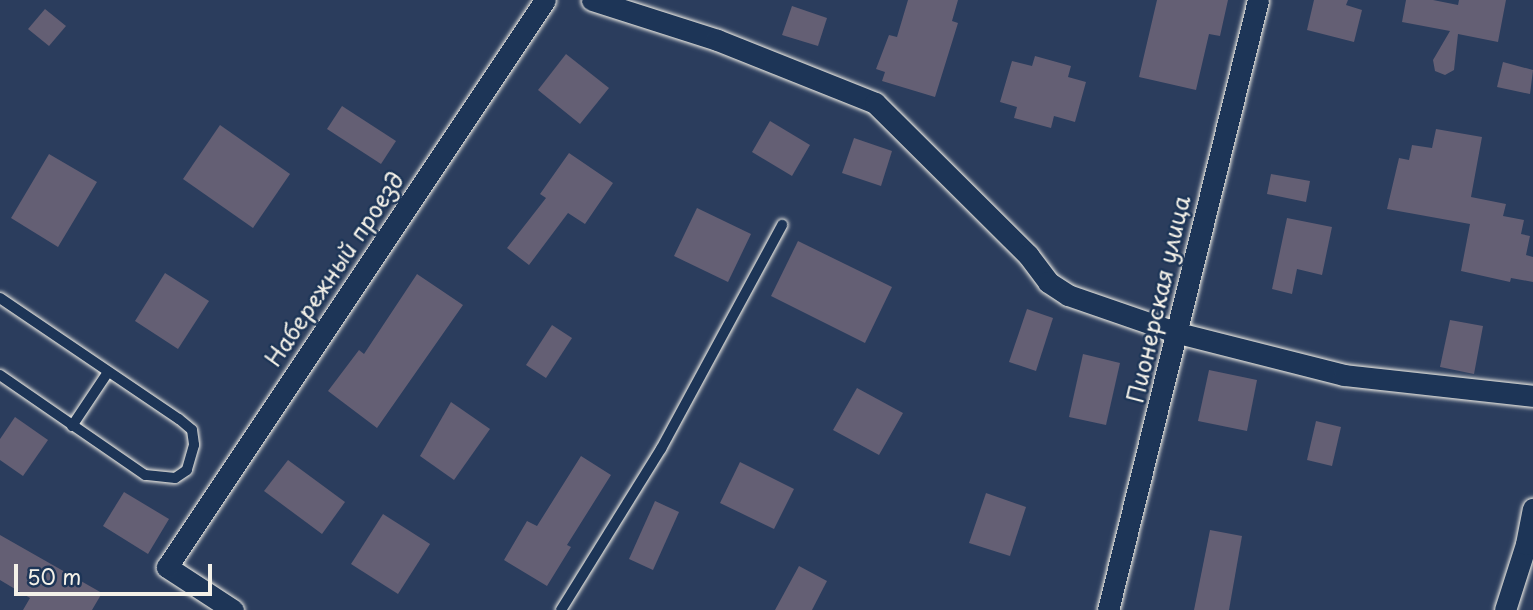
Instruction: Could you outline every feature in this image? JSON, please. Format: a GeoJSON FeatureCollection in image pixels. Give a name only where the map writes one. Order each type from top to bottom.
{"type":"FeatureCollection","features":[{"type":"Feature","properties":{"kind":"street","name":"Набережный проезд"},"geometry":{"type":"LineString","coordinates":[[233,610],[167,567],[545,0]]}},
{"type":"Feature","properties":{"kind":"street"},"geometry":{"type":"LineString","coordinates":[[592,0],[717,40],[875,103],[1028,255],[1048,282],[1068,295],[1178,333],[1344,375],[1533,396]]}},
{"type":"Feature","properties":{"kind":"street","name":"Пионерская улица"},"geometry":{"type":"LineString","coordinates":[[1108,610],[1258,0]]}},
{"type":"Feature","properties":{"kind":"street"},"geometry":{"type":"LineString","coordinates":[[1505,610],[1526,544],[1533,509]]}},
{"type":"Feature","properties":{"kind":"lane"},"geometry":{"type":"LineString","coordinates":[[561,610],[661,449],[782,225]]}},
{"type":"Feature","properties":{"kind":"lane"},"geometry":{"type":"LineString","coordinates":[[0,298],[179,419],[191,430],[193,455],[187,470],[175,478],[145,475],[0,375]]}},
{"type":"Feature","properties":{"kind":"lane"},"geometry":{"type":"LineString","coordinates":[[72,426],[108,372]]}},
{"type":"Feature","properties":{"kind":"building"},"geometry":{"type":"Polygon","coordinates":[[[908,0],[958,0],[952,21],[958,23],[935,97],[882,81],[885,72],[876,69],[889,35],[897,37],[908,0]]]}},
{"type":"Feature","properties":{"kind":"building"},"geometry":{"type":"Polygon","coordinates":[[[1157,0],[1228,0],[1220,36],[1209,34],[1196,90],[1139,77],[1157,0]]]}},
{"type":"Feature","properties":{"kind":"building"},"geometry":{"type":"Polygon","coordinates":[[[1314,0],[1348,0],[1346,5],[1362,10],[1354,42],[1307,30],[1314,0]]]}},
{"type":"Feature","properties":{"kind":"building"},"geometry":{"type":"Polygon","coordinates":[[[1406,0],[1433,0],[1458,5],[1459,0],[1506,0],[1498,42],[1458,34],[1454,70],[1445,75],[1435,71],[1433,60],[1450,31],[1402,22],[1406,0]]]}},
{"type":"Feature","properties":{"kind":"building"},"geometry":{"type":"Polygon","coordinates":[[[792,6],[827,18],[818,46],[782,35],[792,6]]]}},
{"type":"Feature","properties":{"kind":"building"},"geometry":{"type":"Polygon","coordinates":[[[45,9],[66,26],[49,46],[28,29],[45,9]]]}},
{"type":"Feature","properties":{"kind":"building"},"geometry":{"type":"Polygon","coordinates":[[[566,54],[609,88],[580,124],[538,90],[566,54]]]}},
{"type":"Feature","properties":{"kind":"building"},"geometry":{"type":"Polygon","coordinates":[[[1035,56],[1071,66],[1068,77],[1086,82],[1075,122],[1054,116],[1051,128],[1014,118],[1017,107],[1000,102],[1012,61],[1032,66],[1035,56]]]}},
{"type":"Feature","properties":{"kind":"building"},"geometry":{"type":"Polygon","coordinates":[[[1503,62],[1533,70],[1530,94],[1497,87],[1503,62]]]}},
{"type":"Feature","properties":{"kind":"building"},"geometry":{"type":"Polygon","coordinates":[[[342,106],[396,141],[381,164],[327,129],[342,106]]]}},
{"type":"Feature","properties":{"kind":"building"},"geometry":{"type":"Polygon","coordinates":[[[770,121],[810,145],[792,176],[752,152],[770,121]]]}},
{"type":"Feature","properties":{"kind":"building"},"geometry":{"type":"Polygon","coordinates":[[[220,125],[290,174],[253,228],[183,179],[220,125]]]}},
{"type":"Feature","properties":{"kind":"building"},"geometry":{"type":"Polygon","coordinates":[[[1436,129],[1482,137],[1471,197],[1506,204],[1503,216],[1524,220],[1521,234],[1530,236],[1526,255],[1533,257],[1533,282],[1511,278],[1510,282],[1461,271],[1470,224],[1387,209],[1399,158],[1409,160],[1412,145],[1432,148],[1436,129]]]}},
{"type":"Feature","properties":{"kind":"building"},"geometry":{"type":"Polygon","coordinates":[[[854,138],[892,151],[881,186],[842,173],[854,138]]]}},
{"type":"Feature","properties":{"kind":"building"},"geometry":{"type":"Polygon","coordinates":[[[569,153],[613,183],[585,224],[568,213],[529,265],[507,248],[546,198],[540,194],[569,153]]]}},
{"type":"Feature","properties":{"kind":"building"},"geometry":{"type":"Polygon","coordinates":[[[49,154],[97,182],[58,247],[11,218],[49,154]]]}},
{"type":"Feature","properties":{"kind":"building"},"geometry":{"type":"Polygon","coordinates":[[[1271,174],[1310,181],[1306,202],[1267,194],[1271,174]]]}},
{"type":"Feature","properties":{"kind":"building"},"geometry":{"type":"Polygon","coordinates":[[[697,208],[751,234],[728,282],[674,256],[697,208]]]}},
{"type":"Feature","properties":{"kind":"building"},"geometry":{"type":"Polygon","coordinates":[[[1287,218],[1332,227],[1322,275],[1297,269],[1292,294],[1272,289],[1287,218]]]}},
{"type":"Feature","properties":{"kind":"building"},"geometry":{"type":"Polygon","coordinates":[[[798,241],[892,287],[865,343],[771,296],[798,241]]]}},
{"type":"Feature","properties":{"kind":"building"},"geometry":{"type":"Polygon","coordinates":[[[165,273],[209,301],[178,349],[135,321],[165,273]]]}},
{"type":"Feature","properties":{"kind":"building"},"geometry":{"type":"Polygon","coordinates":[[[417,274],[463,305],[377,428],[328,391],[359,350],[364,354],[417,274]]]}},
{"type":"Feature","properties":{"kind":"building"},"geometry":{"type":"Polygon","coordinates":[[[1027,309],[1053,318],[1036,371],[1009,362],[1027,309]]]}},
{"type":"Feature","properties":{"kind":"building"},"geometry":{"type":"Polygon","coordinates":[[[1450,320],[1483,326],[1474,374],[1440,367],[1450,320]]]}},
{"type":"Feature","properties":{"kind":"building"},"geometry":{"type":"Polygon","coordinates":[[[552,325],[572,338],[546,378],[526,365],[552,325]]]}},
{"type":"Feature","properties":{"kind":"building"},"geometry":{"type":"Polygon","coordinates":[[[1083,354],[1120,363],[1106,425],[1069,417],[1083,354]]]}},
{"type":"Feature","properties":{"kind":"building"},"geometry":{"type":"Polygon","coordinates":[[[1209,370],[1257,380],[1247,431],[1198,421],[1209,370]]]}},
{"type":"Feature","properties":{"kind":"building"},"geometry":{"type":"Polygon","coordinates":[[[857,388],[903,413],[879,455],[833,430],[857,388]]]}},
{"type":"Feature","properties":{"kind":"building"},"geometry":{"type":"Polygon","coordinates":[[[451,402],[490,429],[454,480],[420,456],[451,402]]]}},
{"type":"Feature","properties":{"kind":"building"},"geometry":{"type":"Polygon","coordinates":[[[15,417],[48,440],[23,476],[0,460],[0,439],[15,417]]]}},
{"type":"Feature","properties":{"kind":"building"},"geometry":{"type":"Polygon","coordinates":[[[1316,421],[1341,427],[1332,466],[1307,460],[1316,421]]]}},
{"type":"Feature","properties":{"kind":"building"},"geometry":{"type":"Polygon","coordinates":[[[581,456],[611,475],[567,545],[571,547],[547,586],[504,560],[527,521],[537,526],[581,456]]]}},
{"type":"Feature","properties":{"kind":"building"},"geometry":{"type":"Polygon","coordinates":[[[288,460],[345,502],[322,534],[264,491],[288,460]]]}},
{"type":"Feature","properties":{"kind":"building"},"geometry":{"type":"Polygon","coordinates":[[[740,462],[794,489],[774,529],[720,503],[740,462]]]}},
{"type":"Feature","properties":{"kind":"building"},"geometry":{"type":"Polygon","coordinates":[[[124,492],[169,519],[148,554],[103,526],[124,492]]]}},
{"type":"Feature","properties":{"kind":"building"},"geometry":{"type":"Polygon","coordinates":[[[986,493],[1026,507],[1010,556],[969,543],[986,493]]]}},
{"type":"Feature","properties":{"kind":"building"},"geometry":{"type":"Polygon","coordinates":[[[655,501],[679,512],[653,570],[629,559],[655,501]]]}},
{"type":"Feature","properties":{"kind":"building"},"geometry":{"type":"Polygon","coordinates":[[[383,514],[430,544],[398,594],[351,564],[383,514]]]}},
{"type":"Feature","properties":{"kind":"building"},"geometry":{"type":"Polygon","coordinates":[[[1210,530],[1242,536],[1229,610],[1194,610],[1210,530]]]}},
{"type":"Feature","properties":{"kind":"building"},"geometry":{"type":"Polygon","coordinates":[[[0,535],[102,593],[92,610],[23,610],[30,598],[0,580],[0,535]]]}},
{"type":"Feature","properties":{"kind":"building"},"geometry":{"type":"Polygon","coordinates":[[[799,566],[827,581],[812,610],[775,610],[799,566]]]}}]}
